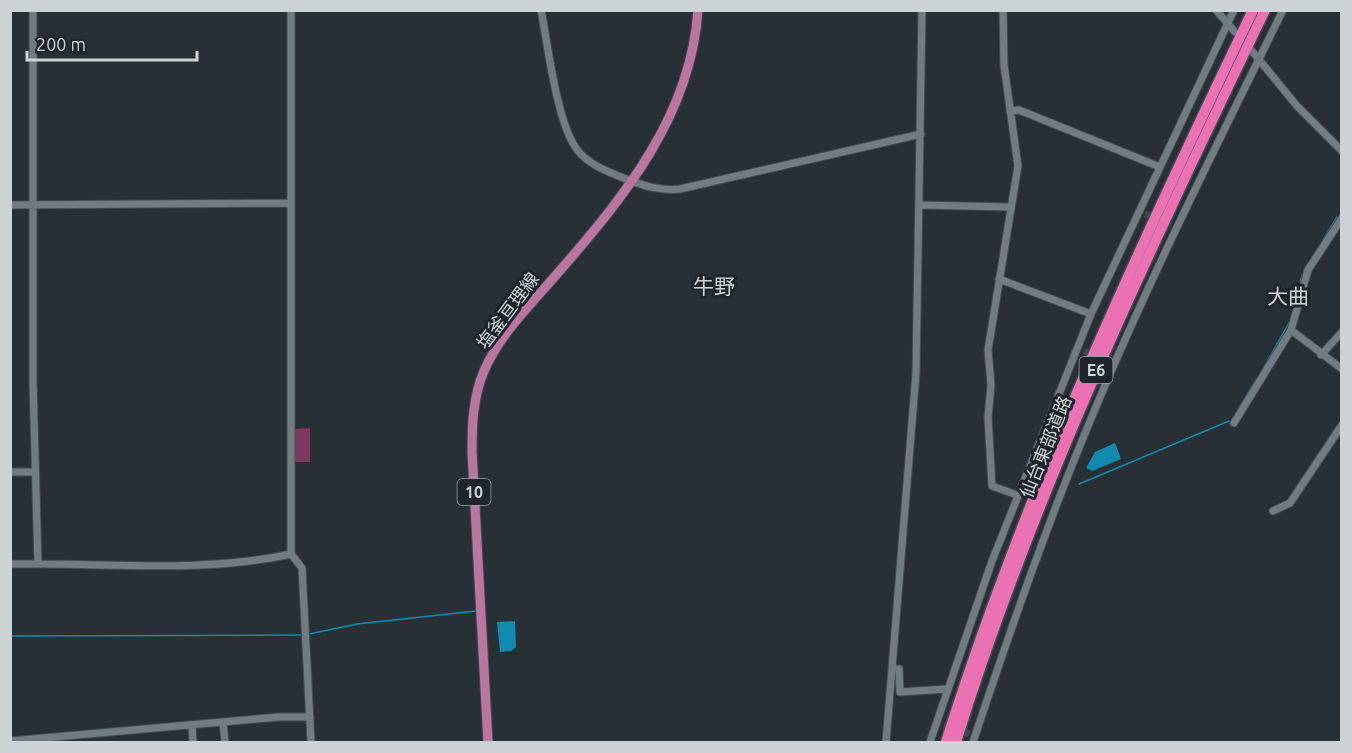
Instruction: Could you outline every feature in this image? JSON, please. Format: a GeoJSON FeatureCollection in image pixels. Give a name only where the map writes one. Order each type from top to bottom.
{"type":"FeatureCollection","features":[{"type":"Feature","properties":{"kind":"highway","name":"仙台東部道路"},"geometry":{"type":"LineString","coordinates":[[946,742],[1009,559],[1089,360],[1253,10]]}},
{"type":"Feature","properties":{"kind":"highway","name":"仙台東部道路"},"geometry":{"type":"LineString","coordinates":[[956,742],[1036,514],[1102,353],[1265,10]]}},
{"type":"Feature","properties":{"kind":"main road","name":"塩釜亘理線"},"geometry":{"type":"LineString","coordinates":[[488,742],[471,452],[473,411],[484,371],[506,334],[632,181],[659,141],[680,93],[692,50],[698,10]]}},
{"type":"Feature","properties":{"kind":"street"},"geometry":{"type":"LineString","coordinates":[[33,10],[35,472],[38,504],[38,564]]}},
{"type":"Feature","properties":{"kind":"street"},"geometry":{"type":"LineString","coordinates":[[291,10],[291,554],[302,568],[311,742]]}},
{"type":"Feature","properties":{"kind":"street"},"geometry":{"type":"LineString","coordinates":[[541,10],[570,138],[589,161],[632,181],[661,190],[680,189],[921,134]]}},
{"type":"Feature","properties":{"kind":"street"},"geometry":{"type":"LineString","coordinates":[[886,742],[916,373],[922,10]]}},
{"type":"Feature","properties":{"kind":"street"},"geometry":{"type":"LineString","coordinates":[[1003,10],[1004,65],[1018,166],[988,350],[991,385],[988,417],[992,486],[1017,495]]}},
{"type":"Feature","properties":{"kind":"street"},"geometry":{"type":"LineString","coordinates":[[1215,10],[1235,32]]}},
{"type":"Feature","properties":{"kind":"street"},"geometry":{"type":"LineString","coordinates":[[930,742],[940,723],[947,689],[1017,495],[1081,349],[1091,314],[1142,213],[1160,167],[1234,10]]}},
{"type":"Feature","properties":{"kind":"street"},"geometry":{"type":"LineString","coordinates":[[973,737],[1011,613],[1112,361],[1179,228],[1283,10]]}},
{"type":"Feature","properties":{"kind":"street"},"geometry":{"type":"LineString","coordinates":[[1252,51],[1310,121],[1341,151]]}},
{"type":"Feature","properties":{"kind":"street"},"geometry":{"type":"LineString","coordinates":[[1010,111],[1018,110],[1160,167]]}},
{"type":"Feature","properties":{"kind":"street"},"geometry":{"type":"LineString","coordinates":[[10,205],[291,203]]}},
{"type":"Feature","properties":{"kind":"street"},"geometry":{"type":"LineString","coordinates":[[919,205],[1011,207]]}},
{"type":"Feature","properties":{"kind":"street"},"geometry":{"type":"LineString","coordinates":[[1234,423],[1291,330],[1308,270],[1341,218]]}},
{"type":"Feature","properties":{"kind":"street"},"geometry":{"type":"LineString","coordinates":[[1171,224],[1179,228]]}},
{"type":"Feature","properties":{"kind":"street"},"geometry":{"type":"LineString","coordinates":[[999,279],[1091,314]]}},
{"type":"Feature","properties":{"kind":"street"},"geometry":{"type":"LineString","coordinates":[[1291,330],[1341,369]]}},
{"type":"Feature","properties":{"kind":"street"},"geometry":{"type":"LineString","coordinates":[[1321,355],[1341,332]]}},
{"type":"Feature","properties":{"kind":"street"},"geometry":{"type":"LineString","coordinates":[[1273,511],[1290,503],[1341,425]]}},
{"type":"Feature","properties":{"kind":"street"},"geometry":{"type":"LineString","coordinates":[[10,472],[35,472]]}},
{"type":"Feature","properties":{"kind":"street"},"geometry":{"type":"LineString","coordinates":[[10,564],[212,564],[252,562],[291,554]]}},
{"type":"Feature","properties":{"kind":"street"},"geometry":{"type":"LineString","coordinates":[[978,602],[986,605]]}},
{"type":"Feature","properties":{"kind":"street"},"geometry":{"type":"LineString","coordinates":[[892,669],[899,669],[900,692],[947,689]]}},
{"type":"Feature","properties":{"kind":"street"},"geometry":{"type":"LineString","coordinates":[[10,741],[223,722],[310,717]]}},
{"type":"Feature","properties":{"kind":"street"},"geometry":{"type":"LineString","coordinates":[[223,722],[225,742]]}},
{"type":"Feature","properties":{"kind":"street"},"geometry":{"type":"LineString","coordinates":[[192,725],[193,742]]}},
{"type":"Feature","properties":{"kind":"shaded area"},"geometry":{"type":"Polygon","coordinates":[[[310,428],[310,462],[294,462],[294,429],[310,428]]]}},
{"type":"Feature","properties":{"kind":"water"},"geometry":{"type":"Polygon","coordinates":[[[1115,443],[1121,459],[1092,471],[1086,468],[1095,452],[1115,443]]]}},
{"type":"Feature","properties":{"kind":"water"},"geometry":{"type":"Polygon","coordinates":[[[515,621],[516,647],[511,651],[500,652],[497,622],[515,621]]]}},
{"type":"Feature","properties":{"kind":"waterway"},"geometry":{"type":"LineString","coordinates":[[1311,260],[1337,217]]}},
{"type":"Feature","properties":{"kind":"waterway"},"geometry":{"type":"LineString","coordinates":[[1300,281],[1305,269]]}},
{"type":"Feature","properties":{"kind":"waterway"},"geometry":{"type":"LineString","coordinates":[[1259,376],[1290,321]]}},
{"type":"Feature","properties":{"kind":"waterway"},"geometry":{"type":"LineString","coordinates":[[1236,413],[1256,380]]}},
{"type":"Feature","properties":{"kind":"waterway"},"geometry":{"type":"LineString","coordinates":[[1079,484],[1229,421]]}},
{"type":"Feature","properties":{"kind":"waterway"},"geometry":{"type":"LineString","coordinates":[[309,634],[357,624],[476,611]]}},
{"type":"Feature","properties":{"kind":"waterway"},"geometry":{"type":"LineString","coordinates":[[10,636],[304,635]]}},
{"type":"Feature","properties":{"kind":"tunnel"},"geometry":{"type":"LineString","coordinates":[[1145,214],[1171,224]]}},
{"type":"Feature","properties":{"kind":"tunnel"},"geometry":{"type":"LineString","coordinates":[[1084,351],[1109,360]]}},
{"type":"Feature","properties":{"kind":"tunnel"},"geometry":{"type":"LineString","coordinates":[[944,725],[969,734]]}},
{"type":"Feature","properties":{"kind":"district","name":"牛野"},"geometry":{"type":"Point","coordinates":[714,287]}},
{"type":"Feature","properties":{"kind":"district","name":"大曲"},"geometry":{"type":"Point","coordinates":[1288,297]}}]}
